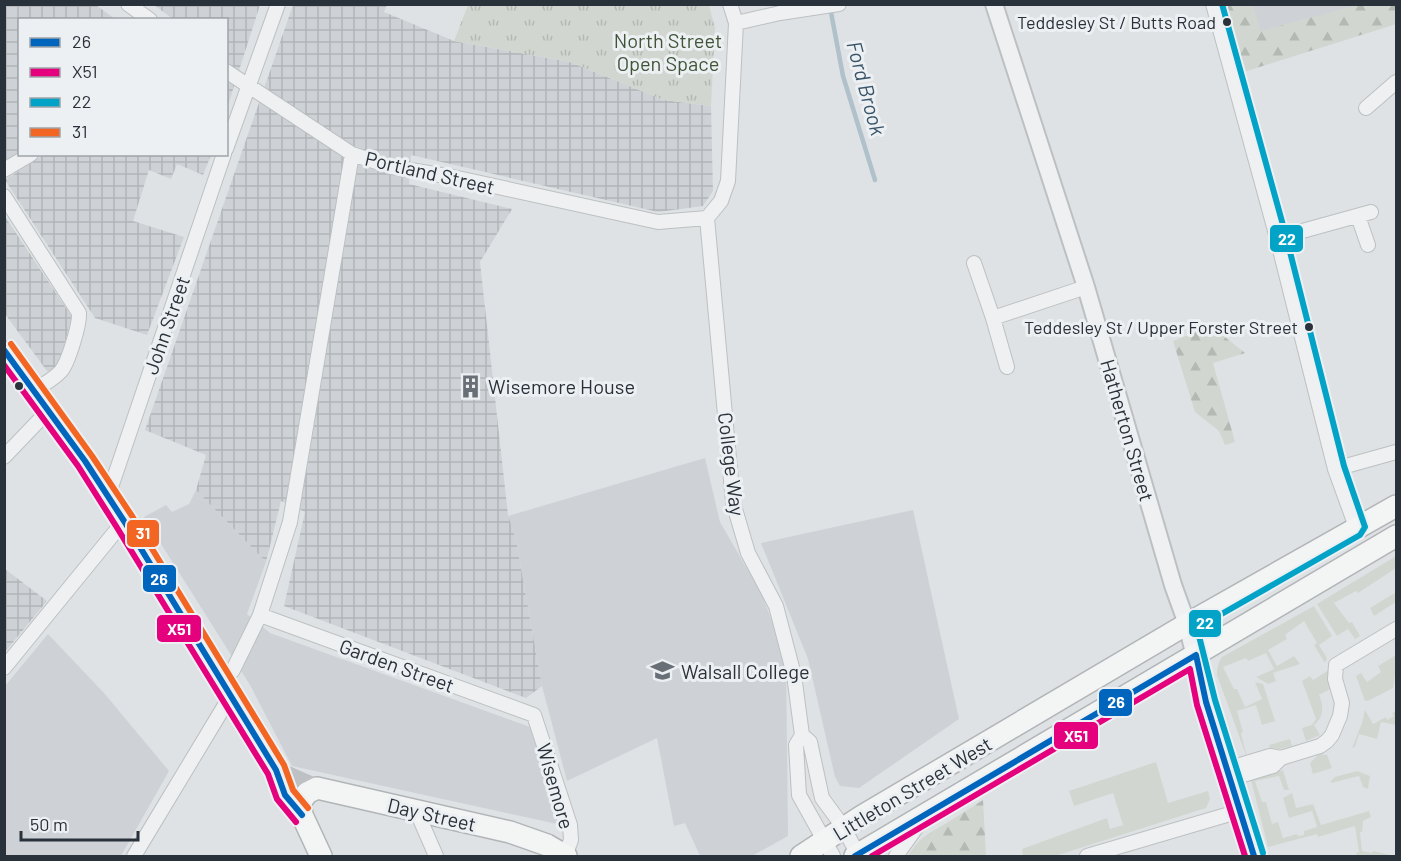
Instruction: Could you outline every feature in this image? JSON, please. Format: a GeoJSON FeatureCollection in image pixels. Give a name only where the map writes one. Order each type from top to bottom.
{"type":"FeatureCollection","features":[{"type":"Feature","properties":{"kind":"highway","name":"Littleton Street West"},"geometry":{"type":"LineString","coordinates":[[801,856],[828,849],[844,828],[1187,624],[1396,506]]}},
{"type":"Feature","properties":{"kind":"highway","name":"Littleton Street West"},"geometry":{"type":"LineString","coordinates":[[857,856],[1396,536]]}},
{"type":"Feature","properties":{"kind":"highway","name":"Day Street"},"geometry":{"type":"LineString","coordinates":[[317,788],[524,836],[548,845],[566,856]]}},
{"type":"Feature","properties":{"kind":"highway"},"geometry":{"type":"LineString","coordinates":[[317,788],[307,793],[301,809],[321,856]]}},
{"type":"Feature","properties":{"kind":"main road"},"geometry":{"type":"LineString","coordinates":[[4,349],[108,495],[276,770],[280,789],[288,803],[301,809]]}},
{"type":"Feature","properties":{"kind":"main road"},"geometry":{"type":"LineString","coordinates":[[276,770],[317,788]]}},
{"type":"Feature","properties":{"kind":"street"},"geometry":{"type":"LineString","coordinates":[[128,4],[147,18]]}},
{"type":"Feature","properties":{"kind":"street"},"geometry":{"type":"LineString","coordinates":[[228,143],[278,4]]}},
{"type":"Feature","properties":{"kind":"street"},"geometry":{"type":"LineString","coordinates":[[707,218],[721,201],[728,181],[736,23],[730,4]]}},
{"type":"Feature","properties":{"kind":"street","name":"Hatherton Street"},"geometry":{"type":"LineString","coordinates":[[994,4],[1086,288],[1173,585],[1196,655],[1206,702],[1254,856]]}},
{"type":"Feature","properties":{"kind":"street"},"geometry":{"type":"LineString","coordinates":[[1213,4],[1277,238],[1335,469],[1356,527]]}},
{"type":"Feature","properties":{"kind":"street"},"geometry":{"type":"LineString","coordinates":[[736,23],[780,13],[838,5]]}},
{"type":"Feature","properties":{"kind":"street"},"geometry":{"type":"LineString","coordinates":[[228,72],[352,154]]}},
{"type":"Feature","properties":{"kind":"street"},"geometry":{"type":"LineString","coordinates":[[1366,108],[1396,82]]}},
{"type":"Feature","properties":{"kind":"street","name":"Portland Street"},"geometry":{"type":"LineString","coordinates":[[134,856],[225,705],[233,670],[260,615],[290,522],[352,154],[392,167],[453,177],[658,222],[707,218]]}},
{"type":"Feature","properties":{"kind":"street"},"geometry":{"type":"LineString","coordinates":[[4,170],[28,156]]}},
{"type":"Feature","properties":{"kind":"street","name":"John Street"},"geometry":{"type":"LineString","coordinates":[[108,495],[224,156]]}},
{"type":"Feature","properties":{"kind":"street"},"geometry":{"type":"LineString","coordinates":[[4,195],[79,313],[80,321],[76,335],[62,370],[34,391]]}},
{"type":"Feature","properties":{"kind":"street"},"geometry":{"type":"LineString","coordinates":[[1277,238],[1365,214],[1368,245]]}},
{"type":"Feature","properties":{"kind":"street","name":"College Way"},"geometry":{"type":"LineString","coordinates":[[707,218],[733,502],[748,553],[776,606],[794,675],[802,735],[796,745],[799,795],[828,849]]}},
{"type":"Feature","properties":{"kind":"street"},"geometry":{"type":"LineString","coordinates":[[975,263],[1007,368]]}},
{"type":"Feature","properties":{"kind":"street"},"geometry":{"type":"LineString","coordinates":[[993,318],[1086,288]]}},
{"type":"Feature","properties":{"kind":"street"},"geometry":{"type":"LineString","coordinates":[[4,457],[48,411]]}},
{"type":"Feature","properties":{"kind":"street"},"geometry":{"type":"LineString","coordinates":[[1335,469],[1396,452]]}},
{"type":"Feature","properties":{"kind":"street"},"geometry":{"type":"LineString","coordinates":[[4,668],[124,521]]}},
{"type":"Feature","properties":{"kind":"street","name":"Garden Street"},"geometry":{"type":"LineString","coordinates":[[260,615],[534,715]]}},
{"type":"Feature","properties":{"kind":"street"},"geometry":{"type":"LineString","coordinates":[[1229,774],[1273,766],[1281,758],[1320,746],[1327,741],[1336,727],[1342,703],[1335,671],[1336,665],[1396,629]]}},
{"type":"Feature","properties":{"kind":"street","name":"Wisemore"},"geometry":{"type":"LineString","coordinates":[[534,715],[570,825],[571,840],[566,856]]}},
{"type":"Feature","properties":{"kind":"street","name":"College Way"},"geometry":{"type":"LineString","coordinates":[[802,735],[810,742],[822,798],[844,828],[857,856]]}},
{"type":"Feature","properties":{"kind":"street"},"geometry":{"type":"LineString","coordinates":[[416,810],[436,856]]}},
{"type":"Feature","properties":{"kind":"street"},"geometry":{"type":"LineString","coordinates":[[1087,856],[1240,811]]}},
{"type":"Feature","properties":{"kind":"street"},"geometry":{"type":"LineString","coordinates":[[896,856],[928,812]]}},
{"type":"Feature","properties":{"kind":"shaded area"},"geometry":{"type":"Polygon","coordinates":[[[5,4],[96,5],[114,18],[18,18],[18,154],[5,162],[5,4]]]}},
{"type":"Feature","properties":{"kind":"shaded area"},"geometry":{"type":"Polygon","coordinates":[[[154,5],[260,5],[228,105],[228,18],[172,18],[154,5]]]}},
{"type":"Feature","properties":{"kind":"shaded area"},"geometry":{"type":"Polygon","coordinates":[[[293,5],[387,5],[384,12],[454,41],[570,62],[664,100],[711,106],[713,191],[703,206],[658,212],[411,155],[409,184],[512,209],[480,262],[508,515],[516,540],[542,686],[526,698],[284,606],[305,512],[281,501],[266,562],[196,490],[206,455],[145,430],[293,5]]]}},
{"type":"Feature","properties":{"kind":"shaded area"},"geometry":{"type":"Polygon","coordinates":[[[1225,5],[1396,5],[1396,24],[1243,72],[1225,5]]]}},
{"type":"Feature","properties":{"kind":"shaded area"},"geometry":{"type":"Polygon","coordinates":[[[42,156],[211,156],[203,175],[177,164],[171,179],[149,170],[133,221],[184,237],[147,335],[95,318],[5,180],[42,156]]]}},
{"type":"Feature","properties":{"kind":"shaded area"},"geometry":{"type":"Polygon","coordinates":[[[4,215],[72,317],[57,371],[47,371],[5,314],[4,215]]]}},
{"type":"Feature","properties":{"kind":"shaded area","name":"Walsall College"},"geometry":{"type":"Polygon","coordinates":[[[705,458],[720,522],[761,593],[786,657],[788,836],[752,856],[700,856],[685,823],[674,826],[657,738],[567,781],[542,686],[516,540],[508,516],[705,458]]]}},
{"type":"Feature","properties":{"kind":"shaded area"},"geometry":{"type":"Polygon","coordinates":[[[196,490],[266,562],[247,614],[270,633],[530,727],[559,822],[557,824],[292,766],[250,685],[144,517],[166,505],[172,512],[189,504],[196,490]]]}},
{"type":"Feature","properties":{"kind":"shaded area","name":"Walsall College"},"geometry":{"type":"Polygon","coordinates":[[[913,510],[959,719],[859,788],[840,786],[835,777],[808,659],[761,543],[913,510]]]}},
{"type":"Feature","properties":{"kind":"shaded area"},"geometry":{"type":"Polygon","coordinates":[[[5,569],[47,601],[5,652],[5,569]]]}},
{"type":"Feature","properties":{"kind":"shaded area"},"geometry":{"type":"Polygon","coordinates":[[[48,634],[104,693],[169,771],[121,856],[5,856],[5,686],[48,634]]]}},
{"type":"Feature","properties":{"kind":"green space","name":"North Street Open Space"},"geometry":{"type":"Polygon","coordinates":[[[468,5],[709,5],[715,28],[711,106],[664,100],[570,62],[454,41],[468,5]]]}},
{"type":"Feature","properties":{"kind":"green space"},"geometry":{"type":"Polygon","coordinates":[[[1225,5],[1253,5],[1260,31],[1359,5],[1396,5],[1396,24],[1243,72],[1225,5]]]}},
{"type":"Feature","properties":{"kind":"green space"},"geometry":{"type":"Polygon","coordinates":[[[1211,326],[1245,353],[1213,363],[1235,442],[1225,445],[1219,431],[1195,412],[1173,341],[1211,326]]]}},
{"type":"Feature","properties":{"kind":"green space"},"geometry":{"type":"Polygon","coordinates":[[[1396,556],[1396,568],[1358,593],[1356,591],[1334,603],[1349,623],[1352,622],[1360,636],[1355,639],[1348,629],[1337,636],[1317,604],[1396,556]]]}},
{"type":"Feature","properties":{"kind":"green space"},"geometry":{"type":"Polygon","coordinates":[[[1396,594],[1396,602],[1374,616],[1370,608],[1396,594]]]}},
{"type":"Feature","properties":{"kind":"green space"},"geometry":{"type":"Polygon","coordinates":[[[1314,606],[1332,636],[1319,645],[1327,658],[1325,663],[1304,621],[1285,635],[1287,639],[1268,650],[1277,666],[1294,656],[1300,664],[1273,673],[1276,681],[1268,684],[1256,677],[1274,669],[1266,653],[1248,661],[1246,658],[1223,667],[1245,707],[1262,699],[1255,682],[1263,684],[1275,721],[1262,725],[1256,705],[1237,711],[1247,757],[1270,748],[1269,745],[1290,739],[1292,746],[1247,758],[1217,675],[1220,661],[1222,657],[1314,606]]]}},
{"type":"Feature","properties":{"kind":"green space"},"geometry":{"type":"Polygon","coordinates":[[[1396,655],[1393,688],[1365,701],[1356,676],[1361,673],[1367,682],[1381,672],[1378,666],[1396,655]]]}},
{"type":"Feature","properties":{"kind":"green space"},"geometry":{"type":"Polygon","coordinates":[[[1329,670],[1330,689],[1319,695],[1322,711],[1314,725],[1320,735],[1306,741],[1302,728],[1312,725],[1316,719],[1302,681],[1310,676],[1313,680],[1329,670]]]}},
{"type":"Feature","properties":{"kind":"green space"},"geometry":{"type":"Polygon","coordinates":[[[1365,710],[1373,724],[1386,717],[1387,720],[1394,716],[1392,713],[1396,711],[1396,725],[1381,722],[1377,739],[1359,734],[1355,747],[1352,748],[1362,723],[1365,710]]]}},
{"type":"Feature","properties":{"kind":"green space"},"geometry":{"type":"Polygon","coordinates":[[[1319,754],[1327,755],[1332,768],[1313,774],[1310,763],[1319,754]]]}},
{"type":"Feature","properties":{"kind":"green space"},"geometry":{"type":"Polygon","coordinates":[[[1156,762],[1168,803],[1208,791],[1210,799],[1206,808],[1055,856],[1023,856],[1022,849],[1107,818],[1110,829],[1123,825],[1113,793],[1074,806],[1069,791],[1156,762]]]}},
{"type":"Feature","properties":{"kind":"green space"},"geometry":{"type":"Polygon","coordinates":[[[1283,770],[1289,790],[1284,790],[1279,776],[1255,781],[1262,802],[1266,802],[1272,824],[1278,822],[1283,838],[1297,834],[1298,836],[1304,835],[1304,831],[1317,827],[1312,811],[1289,818],[1283,798],[1292,793],[1296,808],[1313,804],[1321,825],[1369,811],[1371,817],[1363,821],[1362,832],[1360,832],[1362,851],[1395,856],[1357,856],[1356,853],[1359,852],[1355,826],[1318,837],[1317,834],[1268,847],[1251,780],[1283,770]]]}},
{"type":"Feature","properties":{"kind":"green space"},"geometry":{"type":"Polygon","coordinates":[[[1357,771],[1370,776],[1368,789],[1363,787],[1359,776],[1331,783],[1335,777],[1357,771]]]}},
{"type":"Feature","properties":{"kind":"green space"},"geometry":{"type":"Polygon","coordinates":[[[983,800],[986,856],[920,856],[937,829],[983,800]]]}},
{"type":"Feature","properties":{"kind":"green space"},"geometry":{"type":"Polygon","coordinates":[[[947,823],[937,829],[920,856],[908,856],[924,836],[947,823]]]}},
{"type":"Feature","properties":{"kind":"waterway","name":"Ford Brook"},"geometry":{"type":"LineString","coordinates":[[830,7],[843,76],[875,180]]}},
{"type":"Feature","properties":{"kind":"transit line","name":"22"},"geometry":{"type":"LineString","coordinates":[[1222,4],[1286,236],[1344,466],[1365,527],[1360,535],[1197,628],[1215,700],[1263,853]]}},
{"type":"Feature","properties":{"kind":"transit line","name":"31"},"geometry":{"type":"LineString","coordinates":[[11,344],[92,456],[132,516],[284,765],[293,790],[308,808]]}},
{"type":"Feature","properties":{"kind":"transit line","name":"26"},"geometry":{"type":"LineString","coordinates":[[4,350],[85,461],[124,521],[276,770],[285,795],[302,815]]}},
{"type":"Feature","properties":{"kind":"transit line","name":"X51"},"geometry":{"type":"LineString","coordinates":[[4,365],[78,466],[268,774],[277,799],[296,822]]}},
{"type":"Feature","properties":{"kind":"transit line","name":"26"},"geometry":{"type":"LineString","coordinates":[[855,856],[1196,655],[1206,702],[1254,856]]}},
{"type":"Feature","properties":{"kind":"transit line","name":"X51"},"geometry":{"type":"LineString","coordinates":[[872,856],[1190,669],[1197,705],[1245,856]]}},
{"type":"Feature","properties":{"kind":"place","name":"Teddesley St / Butts Road"},"geometry":{"type":"Point","coordinates":[1227,22]}},
{"type":"Feature","properties":{"kind":"place","name":"Teddesley St / Upper Forster Street"},"geometry":{"type":"Point","coordinates":[1309,327]}},
{"type":"Feature","properties":{"kind":"place","name":"Wisemore House"},"geometry":{"type":"Point","coordinates":[470,386]}},
{"type":"Feature","properties":{"kind":"place","name":"Walsall College"},"geometry":{"type":"Point","coordinates":[663,671]}}]}
